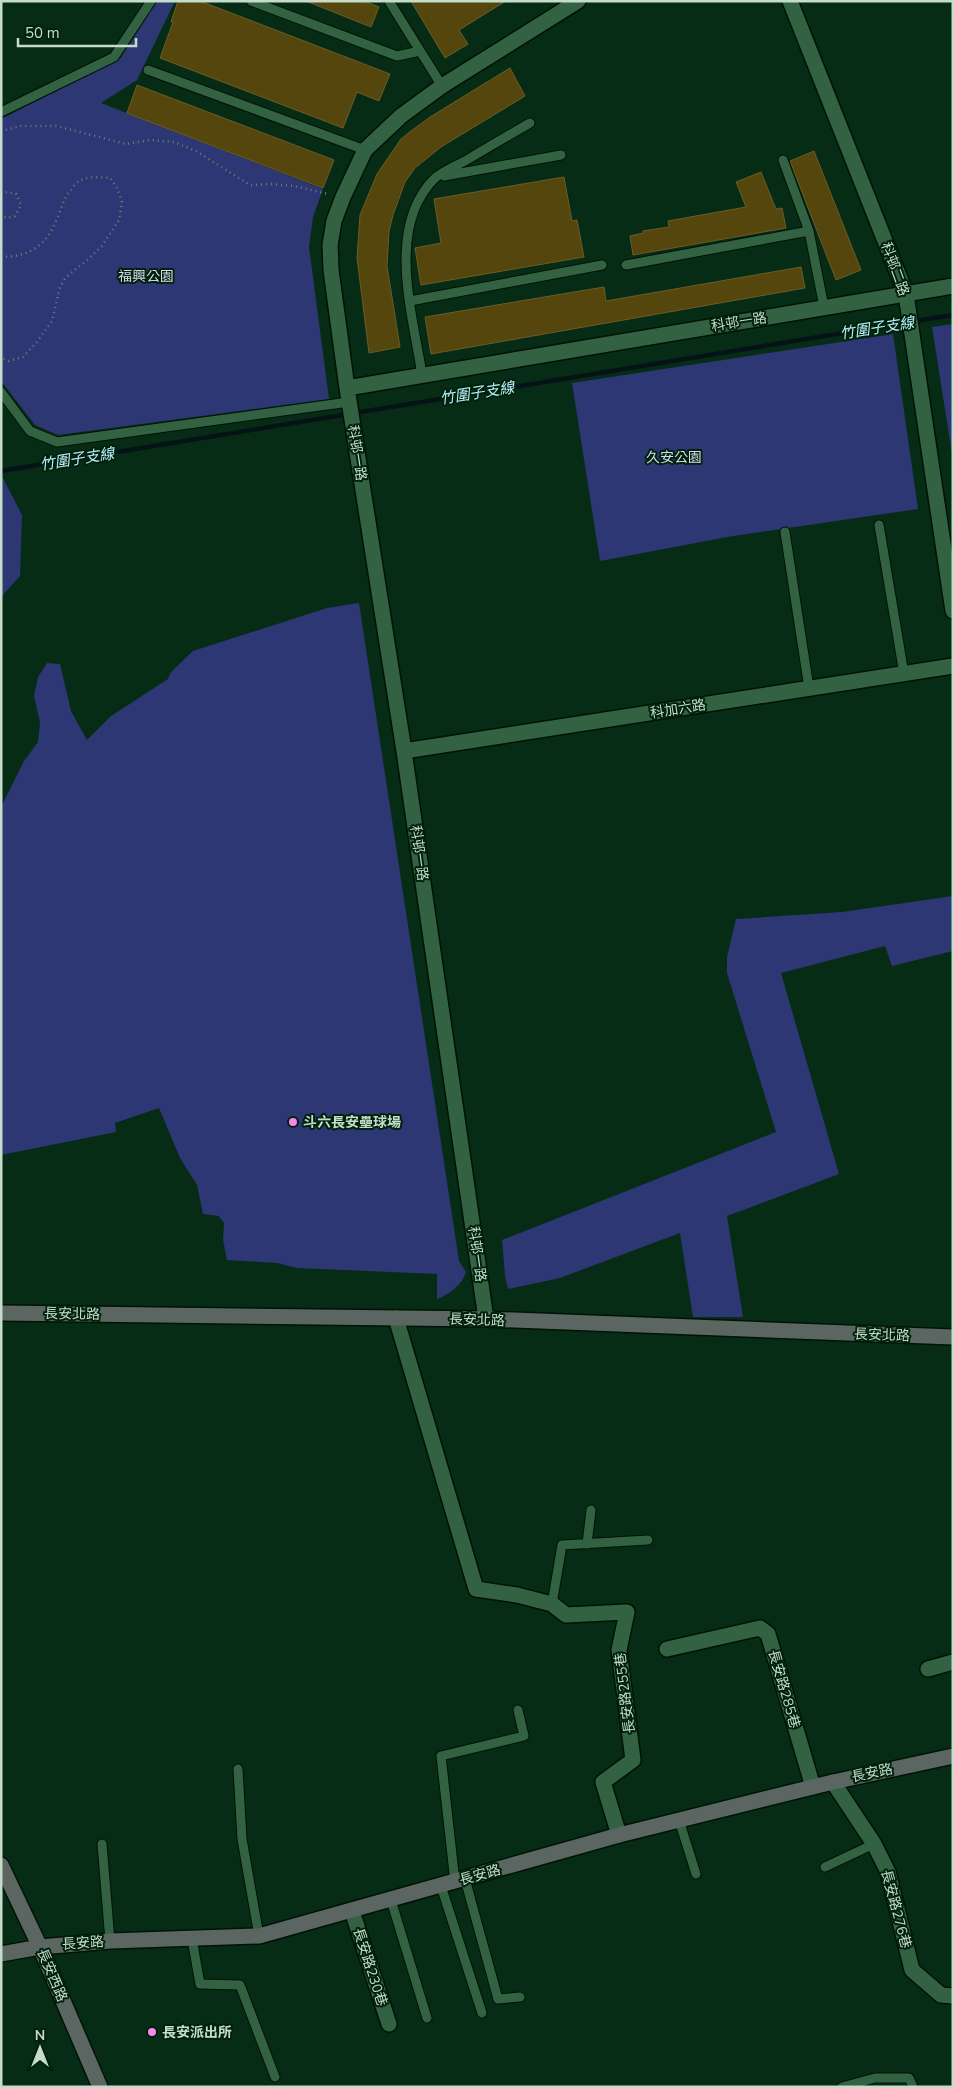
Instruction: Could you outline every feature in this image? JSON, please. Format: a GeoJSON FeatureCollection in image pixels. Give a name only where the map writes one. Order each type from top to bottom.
{"type":"FeatureCollection","features":[{"type":"Feature","properties":{"kind":"street","name":"科邨一路"},"geometry":{"type":"LineString","coordinates":[[486,1320],[404,751],[348,395],[331,270],[330,245],[334,221],[365,150],[402,116],[442,86],[578,1]]}},
{"type":"Feature","properties":{"kind":"street","name":"科邨二路"},"geometry":{"type":"LineString","coordinates":[[790,1],[906,294],[953,611]]}},
{"type":"Feature","properties":{"kind":"street","name":"科邨一路"},"geometry":{"type":"LineString","coordinates":[[348,395],[422,375],[953,286]]}},
{"type":"Feature","properties":{"kind":"street","name":"科加六路"},"geometry":{"type":"LineString","coordinates":[[404,751],[953,666]]}},
{"type":"Feature","properties":{"kind":"street","name":"長安北路"},"geometry":{"type":"LineString","coordinates":[[1,1313],[486,1320],[953,1338]]}},
{"type":"Feature","properties":{"kind":"street"},"geometry":{"type":"LineString","coordinates":[[396,1318],[476,1589],[517,1595],[552,1604]]}},
{"type":"Feature","properties":{"kind":"street","name":"長安路255巷"},"geometry":{"type":"LineString","coordinates":[[552,1604],[566,1615],[627,1612],[619,1650],[633,1760],[602,1782],[619,1836]]}},
{"type":"Feature","properties":{"kind":"street","name":"長安路285巷"},"geometry":{"type":"LineString","coordinates":[[667,1649],[760,1628],[768,1634],[813,1787]]}},
{"type":"Feature","properties":{"kind":"street"},"geometry":{"type":"LineString","coordinates":[[928,1669],[953,1662]]}},
{"type":"Feature","properties":{"kind":"street","name":"長安路"},"geometry":{"type":"LineString","coordinates":[[1,1954],[40,1946],[110,1941],[259,1936],[680,1820],[832,1782],[953,1756]]}},
{"type":"Feature","properties":{"kind":"street","name":"長安路276巷"},"geometry":{"type":"LineString","coordinates":[[832,1782],[874,1844],[888,1872],[912,1970],[941,1994],[953,1996]]}},
{"type":"Feature","properties":{"kind":"street","name":"長安西路"},"geometry":{"type":"LineString","coordinates":[[1,1865],[40,1946],[100,2087]]}},
{"type":"Feature","properties":{"kind":"street","name":"長安路230巷"},"geometry":{"type":"LineString","coordinates":[[352,1911],[389,2024]]}},
{"type":"Feature","properties":{"kind":"lane"},"geometry":{"type":"LineString","coordinates":[[1,112],[114,57],[151,1]]}},
{"type":"Feature","properties":{"kind":"lane"},"geometry":{"type":"LineString","coordinates":[[251,1],[397,56],[420,51]]}},
{"type":"Feature","properties":{"kind":"lane"},"geometry":{"type":"LineString","coordinates":[[389,1],[442,86]]}},
{"type":"Feature","properties":{"kind":"lane"},"geometry":{"type":"LineString","coordinates":[[148,70],[365,150]]}},
{"type":"Feature","properties":{"kind":"lane"},"geometry":{"type":"LineString","coordinates":[[422,375],[410,301],[406,258],[410,221],[416,205],[437,177],[530,123]]}},
{"type":"Feature","properties":{"kind":"lane"},"geometry":{"type":"LineString","coordinates":[[437,177],[561,155]]}},
{"type":"Feature","properties":{"kind":"lane"},"geometry":{"type":"LineString","coordinates":[[783,160],[809,231],[824,307]]}},
{"type":"Feature","properties":{"kind":"lane"},"geometry":{"type":"LineString","coordinates":[[626,265],[809,231]]}},
{"type":"Feature","properties":{"kind":"lane"},"geometry":{"type":"LineString","coordinates":[[410,301],[602,265]]}},
{"type":"Feature","properties":{"kind":"lane"},"geometry":{"type":"LineString","coordinates":[[1,392],[30,431],[57,442],[348,395]]}},
{"type":"Feature","properties":{"kind":"lane"},"geometry":{"type":"LineString","coordinates":[[879,525],[904,674]]}},
{"type":"Feature","properties":{"kind":"lane"},"geometry":{"type":"LineString","coordinates":[[784,532],[809,688]]}},
{"type":"Feature","properties":{"kind":"lane"},"geometry":{"type":"LineString","coordinates":[[587,1544],[591,1510]]}},
{"type":"Feature","properties":{"kind":"lane"},"geometry":{"type":"LineString","coordinates":[[552,1604],[562,1546],[648,1540]]}},
{"type":"Feature","properties":{"kind":"lane"},"geometry":{"type":"LineString","coordinates":[[482,2013],[454,1882],[441,1756],[524,1736],[518,1710]]}},
{"type":"Feature","properties":{"kind":"lane"},"geometry":{"type":"LineString","coordinates":[[238,1769],[242,1839],[259,1936]]}},
{"type":"Feature","properties":{"kind":"lane"},"geometry":{"type":"LineString","coordinates":[[680,1820],[696,1874]]}},
{"type":"Feature","properties":{"kind":"lane"},"geometry":{"type":"LineString","coordinates":[[102,1844],[110,1941]]}},
{"type":"Feature","properties":{"kind":"lane"},"geometry":{"type":"LineString","coordinates":[[825,1867],[874,1844]]}},
{"type":"Feature","properties":{"kind":"lane"},"geometry":{"type":"LineString","coordinates":[[454,1882],[498,1999],[520,1997]]}},
{"type":"Feature","properties":{"kind":"lane"},"geometry":{"type":"LineString","coordinates":[[391,1900],[427,2018]]}},
{"type":"Feature","properties":{"kind":"lane"},"geometry":{"type":"LineString","coordinates":[[192,1939],[200,1984],[240,1986],[275,2077]]}},
{"type":"Feature","properties":{"kind":"lane"},"geometry":{"type":"LineString","coordinates":[[842,2087],[875,2078],[909,2078],[913,2087]]}},
{"type":"Feature","properties":{"kind":"path"},"geometry":{"type":"LineString","coordinates":[[1,131],[22,126],[56,126],[126,144],[150,140],[174,142],[196,151],[250,186],[271,184],[294,186],[343,197]]}},
{"type":"Feature","properties":{"kind":"path"},"geometry":{"type":"LineString","coordinates":[[1,257],[14,257],[33,251],[46,239],[55,223],[65,197],[79,181],[95,176],[110,178],[122,202],[119,220],[102,246],[66,276],[60,287],[52,321],[38,342],[23,357],[9,361],[1,358]]}},
{"type":"Feature","properties":{"kind":"path"},"geometry":{"type":"LineString","coordinates":[[1,194],[7,192],[16,194],[21,205],[15,216],[7,218],[1,216]]}},
{"type":"Feature","properties":{"kind":"green space","name":"福興公園"},"geometry":{"type":"Polygon","coordinates":[[[157,1],[175,1],[137,80],[101,103],[323,189],[313,217],[309,247],[329,399],[58,435],[35,425],[1,381],[1,119],[120,59],[157,1]]]}},
{"type":"Feature","properties":{"kind":"green space"},"geometry":{"type":"Polygon","coordinates":[[[953,324],[953,460],[932,327],[953,324]]]}},
{"type":"Feature","properties":{"kind":"green space","name":"久安公園"},"geometry":{"type":"Polygon","coordinates":[[[893,334],[918,509],[733,536],[600,561],[572,383],[893,334]]]}},
{"type":"Feature","properties":{"kind":"green space"},"geometry":{"type":"Polygon","coordinates":[[[3,478],[22,515],[20,576],[1,597],[1,479],[3,478]]]}},
{"type":"Feature","properties":{"kind":"green space"},"geometry":{"type":"Polygon","coordinates":[[[359,603],[459,1261],[466,1272],[462,1281],[455,1289],[437,1299],[437,1274],[297,1268],[277,1263],[227,1260],[223,1240],[224,1223],[219,1216],[203,1214],[197,1185],[180,1158],[159,1108],[115,1123],[116,1132],[1,1155],[1,807],[24,761],[38,742],[40,722],[34,696],[38,677],[47,663],[60,664],[71,711],[87,740],[111,716],[168,679],[171,672],[193,651],[327,608],[359,603]]]}},
{"type":"Feature","properties":{"kind":"green space"},"geometry":{"type":"Polygon","coordinates":[[[953,896],[953,951],[892,966],[885,946],[781,973],[839,1174],[727,1216],[743,1317],[693,1317],[680,1233],[560,1278],[508,1289],[502,1240],[776,1132],[727,973],[727,957],[736,919],[842,912],[953,896]]]}},
{"type":"Feature","properties":{"kind":"building"},"geometry":{"type":"Polygon","coordinates":[[[178,1],[200,1],[390,74],[379,101],[357,92],[343,128],[160,58],[173,22],[171,22],[178,1]]]}},
{"type":"Feature","properties":{"kind":"building"},"geometry":{"type":"Polygon","coordinates":[[[306,1],[364,1],[379,7],[371,27],[306,1]]]}},
{"type":"Feature","properties":{"kind":"building"},"geometry":{"type":"Polygon","coordinates":[[[411,1],[506,1],[459,30],[468,44],[445,58],[411,1]]]}},
{"type":"Feature","properties":{"kind":"building"},"geometry":{"type":"Polygon","coordinates":[[[510,68],[525,96],[441,147],[415,168],[405,182],[389,231],[387,266],[400,347],[369,353],[357,258],[360,215],[377,174],[401,139],[411,131],[430,117],[510,68]]]}},
{"type":"Feature","properties":{"kind":"building"},"geometry":{"type":"Polygon","coordinates":[[[137,85],[334,160],[323,188],[127,113],[137,85]]]}},
{"type":"Feature","properties":{"kind":"building"},"geometry":{"type":"Polygon","coordinates":[[[814,151],[861,270],[836,280],[790,161],[814,151]]]}},
{"type":"Feature","properties":{"kind":"building"},"geometry":{"type":"Polygon","coordinates":[[[761,172],[776,209],[782,208],[786,228],[633,255],[630,236],[643,233],[643,231],[669,227],[668,221],[746,207],[736,182],[761,172]]]}},
{"type":"Feature","properties":{"kind":"building"},"geometry":{"type":"Polygon","coordinates":[[[564,177],[572,221],[577,220],[584,257],[421,285],[415,248],[441,243],[434,199],[564,177]]]}},
{"type":"Feature","properties":{"kind":"building"},"geometry":{"type":"Polygon","coordinates":[[[801,267],[805,288],[431,354],[425,317],[604,287],[606,301],[801,267]]]}},
{"type":"Feature","properties":{"kind":"waterway","name":"竹圍子支線"},"geometry":{"type":"LineString","coordinates":[[1,471],[953,315]]}},
{"type":"Feature","properties":{"kind":"place","name":"斗六長安壘球場"},"geometry":{"type":"Point","coordinates":[293,1122]}},
{"type":"Feature","properties":{"kind":"place","name":"長安派出所"},"geometry":{"type":"Point","coordinates":[152,2032]}}]}
